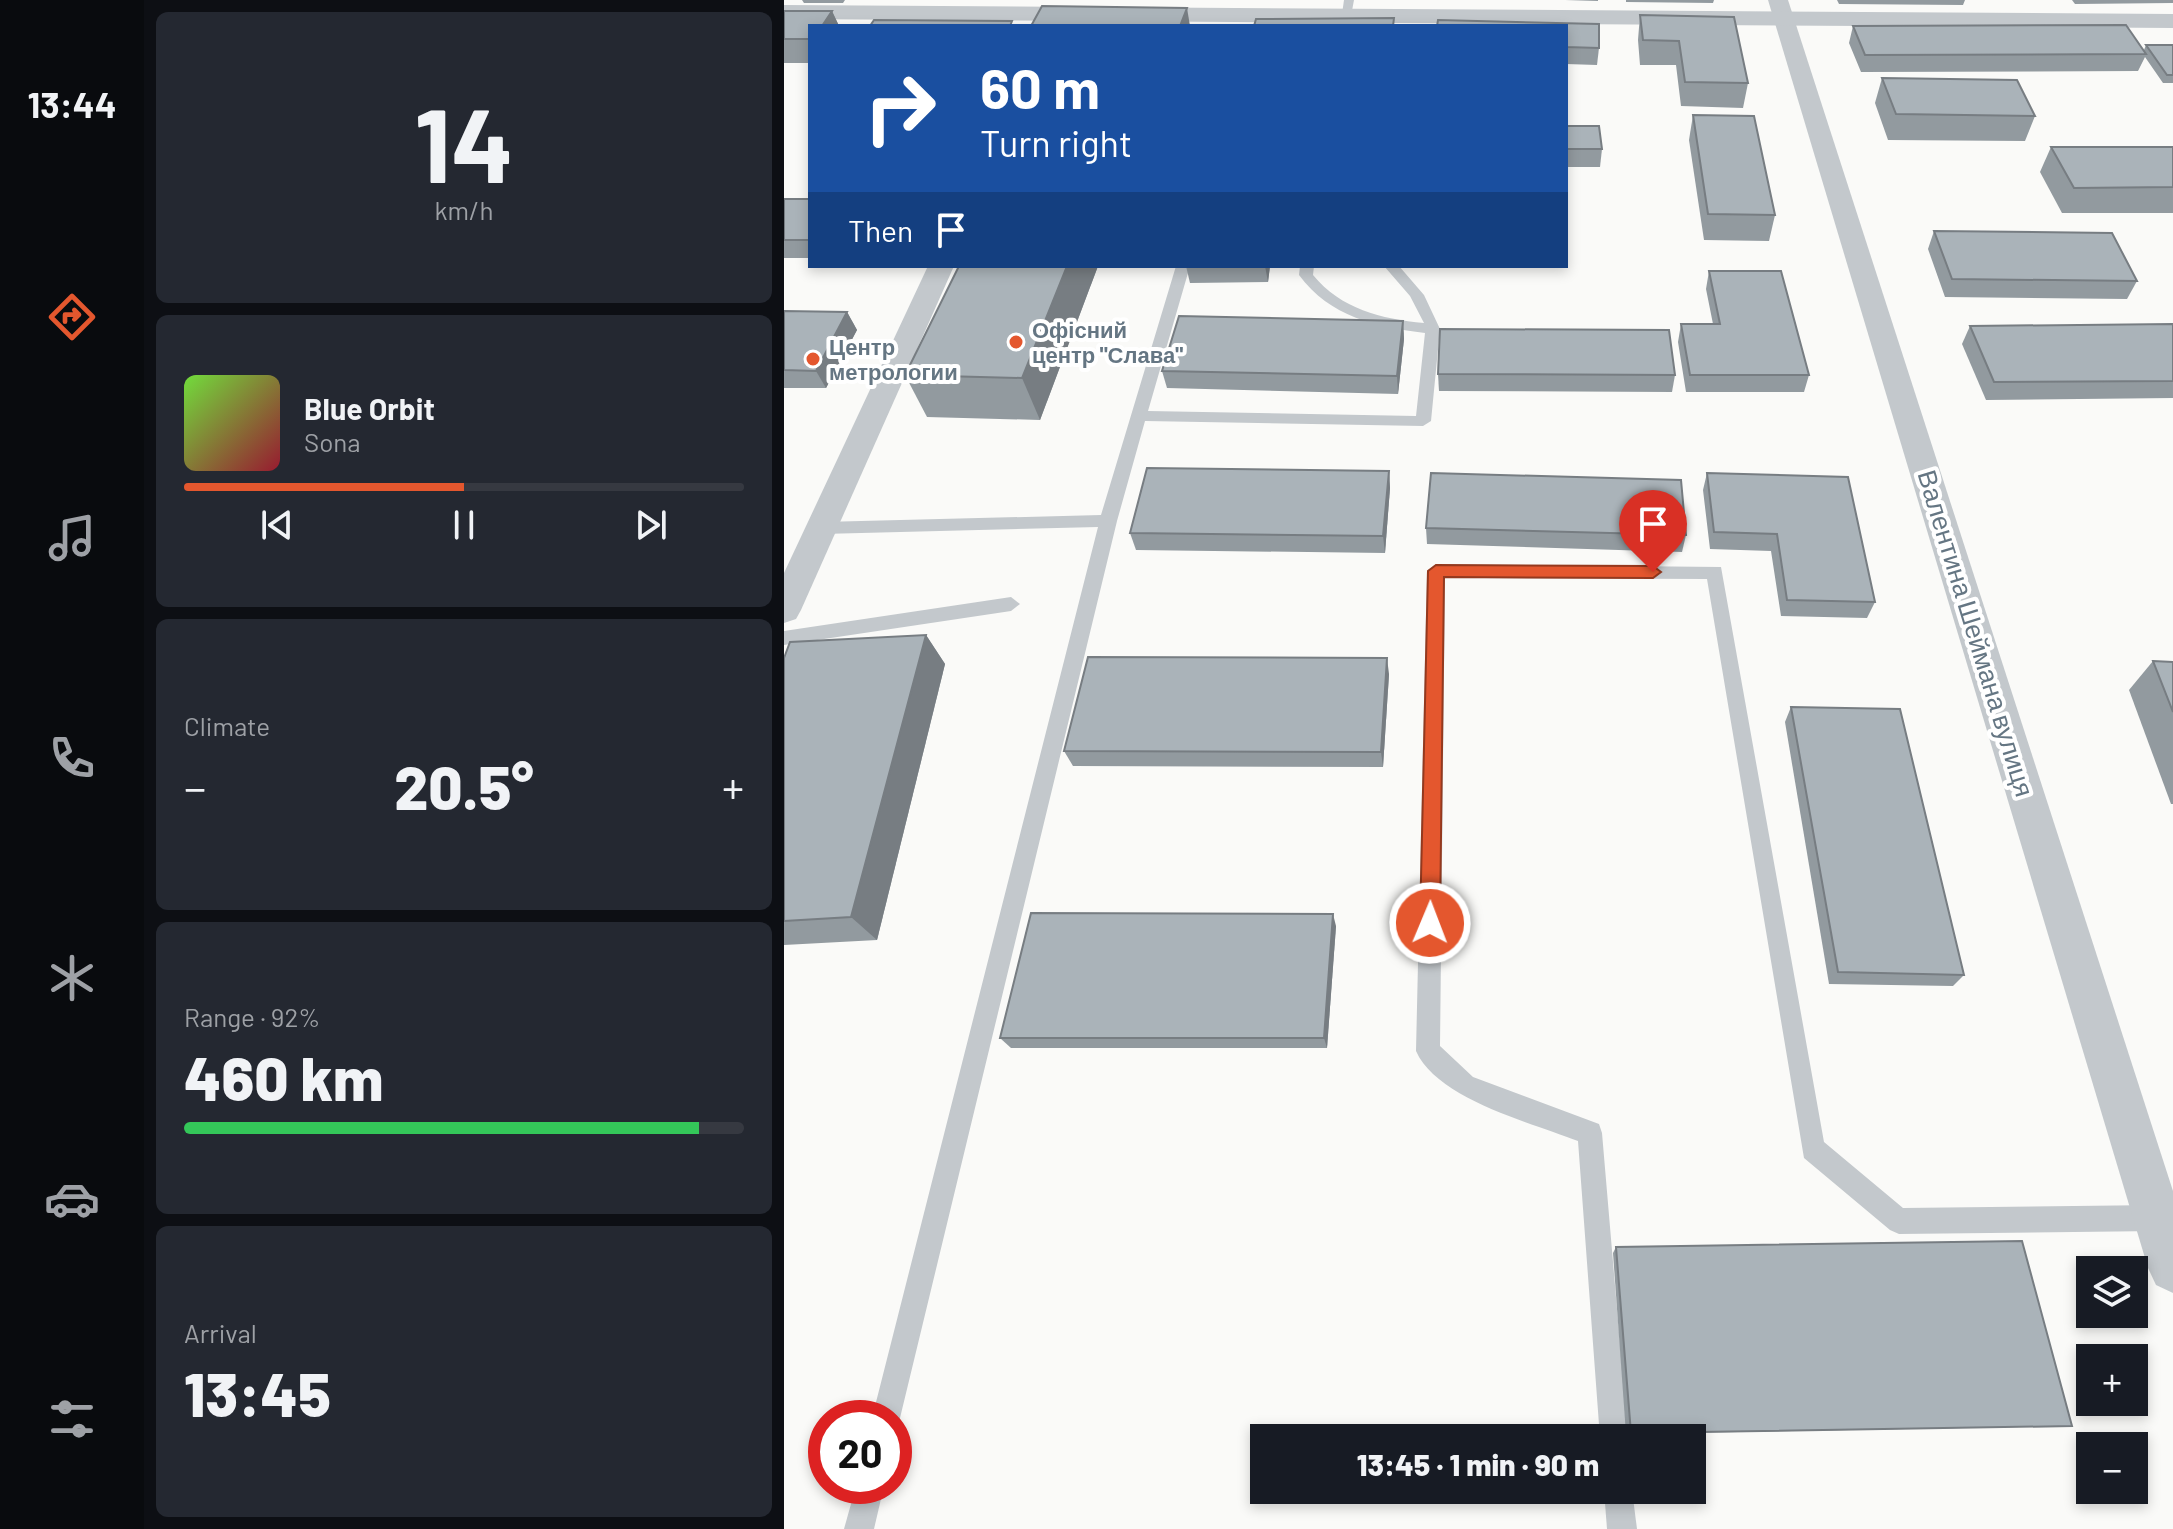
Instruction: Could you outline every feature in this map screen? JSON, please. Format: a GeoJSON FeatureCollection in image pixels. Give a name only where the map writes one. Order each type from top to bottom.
{"type":"FeatureCollection","features":[{"type":"Feature","properties":{"kind":"street"},"geometry":{"type":"LineString","coordinates":[[784,12],[1054,20],[1306,14],[1348,7],[1781,8],[2173,21]]}},
{"type":"Feature","properties":{"kind":"street","name":"Валентина Шеймана вулиця"},"geometry":{"type":"LineString","coordinates":[[1781,8],[2173,1268]]}},
{"type":"Feature","properties":{"kind":"street"},"geometry":{"type":"LineString","coordinates":[[784,610],[940,268]]}},
{"type":"Feature","properties":{"kind":"lane"},"geometry":{"type":"LineString","coordinates":[[1279,24],[1306,14]]}},
{"type":"Feature","properties":{"kind":"lane"},"geometry":{"type":"LineString","coordinates":[[890,1400],[1108,521],[1182,268]]}},
{"type":"Feature","properties":{"kind":"lane"},"geometry":{"type":"LineString","coordinates":[[1307,268],[1306,275],[1319,294],[1348,312],[1409,327],[1433,329]]}},
{"type":"Feature","properties":{"kind":"lane"},"geometry":{"type":"LineString","coordinates":[[1138,416],[1423,421],[1433,329],[1424,305],[1410,284],[1393,268]]}},
{"type":"Feature","properties":{"kind":"lane"},"geometry":{"type":"LineString","coordinates":[[822,528],[1108,521]]}},
{"type":"Feature","properties":{"kind":"lane"},"geometry":{"type":"LineString","coordinates":[[1613,1424],[1590,1133],[1465,1086],[1428,1051],[1436,571],[1715,572],[1813,1149],[1899,1221],[2158,1218]]}},
{"type":"Feature","properties":{"kind":"lane"},"geometry":{"type":"LineString","coordinates":[[784,638],[1011,604]]}},
{"type":"Feature","properties":{"kind":"lane"},"geometry":{"type":"LineString","coordinates":[[859,1529],[865,1504]]}},
{"type":"Feature","properties":{"kind":"lane"},"geometry":{"type":"LineString","coordinates":[[1619,1504],[1622,1529]]}},
{"type":"Feature","properties":{"kind":"building"},"geometry":{"type":"Polygon","coordinates":[[[1042,6],[1187,8],[1181,24],[1032,24],[1042,6]]]}},
{"type":"Feature","properties":{"kind":"building"},"geometry":{"type":"Polygon","coordinates":[[[784,11],[832,11],[823,24],[808,24],[808,39],[784,39],[784,11]]]}},
{"type":"Feature","properties":{"kind":"building"},"geometry":{"type":"Polygon","coordinates":[[[1640,15],[1734,17],[1748,83],[1685,82],[1679,41],[1643,40],[1640,15]]]}},
{"type":"Feature","properties":{"kind":"building"},"geometry":{"type":"Polygon","coordinates":[[[1394,18],[1393,24],[1255,24],[1256,19],[1394,18]]]}},
{"type":"Feature","properties":{"kind":"building"},"geometry":{"type":"Polygon","coordinates":[[[874,20],[1012,21],[1011,24],[871,24],[874,20]]]}},
{"type":"Feature","properties":{"kind":"building"},"geometry":{"type":"Polygon","coordinates":[[[1438,20],[1599,24],[1599,48],[1568,47],[1568,24],[1437,24],[1438,20]]]}},
{"type":"Feature","properties":{"kind":"building"},"geometry":{"type":"Polygon","coordinates":[[[2126,25],[2146,54],[1865,55],[1853,26],[2126,25]]]}},
{"type":"Feature","properties":{"kind":"building"},"geometry":{"type":"Polygon","coordinates":[[[2146,45],[2173,45],[2173,75],[2167,75],[2146,45]]]}},
{"type":"Feature","properties":{"kind":"building"},"geometry":{"type":"Polygon","coordinates":[[[1882,78],[2017,80],[2035,116],[1896,114],[1882,78]]]}},
{"type":"Feature","properties":{"kind":"building"},"geometry":{"type":"Polygon","coordinates":[[[1693,115],[1754,116],[1775,215],[1708,214],[1693,115]]]}},
{"type":"Feature","properties":{"kind":"building"},"geometry":{"type":"Polygon","coordinates":[[[1568,126],[1599,126],[1602,149],[1568,149],[1568,126]]]}},
{"type":"Feature","properties":{"kind":"building"},"geometry":{"type":"Polygon","coordinates":[[[2051,147],[2173,147],[2173,187],[2074,188],[2051,147]]]}},
{"type":"Feature","properties":{"kind":"building"},"geometry":{"type":"Polygon","coordinates":[[[784,199],[808,199],[808,240],[784,240],[784,199]]]}},
{"type":"Feature","properties":{"kind":"building"},"geometry":{"type":"Polygon","coordinates":[[[1934,231],[2112,233],[2137,281],[1952,279],[1934,231]]]}},
{"type":"Feature","properties":{"kind":"building"},"geometry":{"type":"Polygon","coordinates":[[[958,268],[1066,268],[1022,378],[905,375],[958,268]]]}},
{"type":"Feature","properties":{"kind":"building"},"geometry":{"type":"Polygon","coordinates":[[[1709,271],[1781,271],[1809,375],[1690,375],[1681,324],[1720,324],[1709,271]]]}},
{"type":"Feature","properties":{"kind":"building"},"geometry":{"type":"Polygon","coordinates":[[[784,311],[847,312],[816,371],[784,370],[784,311]]]}},
{"type":"Feature","properties":{"kind":"building"},"geometry":{"type":"Polygon","coordinates":[[[1179,316],[1403,321],[1397,376],[1162,371],[1179,316]]]}},
{"type":"Feature","properties":{"kind":"building"},"geometry":{"type":"Polygon","coordinates":[[[2173,324],[2173,381],[1994,382],[1970,326],[2173,324]]]}},
{"type":"Feature","properties":{"kind":"building"},"geometry":{"type":"Polygon","coordinates":[[[1440,329],[1669,330],[1675,375],[1438,374],[1440,329]]]}},
{"type":"Feature","properties":{"kind":"building"},"geometry":{"type":"Polygon","coordinates":[[[1147,468],[1389,471],[1383,536],[1130,533],[1147,468]]]}},
{"type":"Feature","properties":{"kind":"building"},"geometry":{"type":"Polygon","coordinates":[[[1431,473],[1681,480],[1686,535],[1426,528],[1431,473]]]}},
{"type":"Feature","properties":{"kind":"building"},"geometry":{"type":"Polygon","coordinates":[[[1707,473],[1848,477],[1875,602],[1787,600],[1777,534],[1714,532],[1707,473]]]}},
{"type":"Feature","properties":{"kind":"building"},"geometry":{"type":"Polygon","coordinates":[[[926,635],[851,917],[784,921],[784,658],[790,642],[926,635]]]}},
{"type":"Feature","properties":{"kind":"building"},"geometry":{"type":"Polygon","coordinates":[[[1088,657],[1387,658],[1381,752],[1064,751],[1088,657]]]}},
{"type":"Feature","properties":{"kind":"building"},"geometry":{"type":"Polygon","coordinates":[[[2153,661],[2173,662],[2173,712],[2153,661]]]}},
{"type":"Feature","properties":{"kind":"building"},"geometry":{"type":"Polygon","coordinates":[[[1791,707],[1900,709],[1964,975],[1838,972],[1791,707]]]}},
{"type":"Feature","properties":{"kind":"building"},"geometry":{"type":"Polygon","coordinates":[[[1031,913],[1333,914],[1324,1038],[1000,1038],[1031,913]]]}},
{"type":"Feature","properties":{"kind":"building"},"geometry":{"type":"Polygon","coordinates":[[[2022,1241],[2072,1426],[1706,1432],[1706,1424],[1630,1424],[1616,1247],[2022,1241]]]}},
{"type":"Feature","properties":{"kind":"place","name":"Офісний центр \"Слава\""},"geometry":{"type":"Point","coordinates":[1016,342]}},
{"type":"Feature","properties":{"kind":"place","name":"Центр метрологии"},"geometry":{"type":"Point","coordinates":[813,359]}},
{"type":"Feature","properties":{"kind":"route"},"geometry":{"type":"LineString","coordinates":[[1430,923],[1436,571],[1653,572]]}}]}
